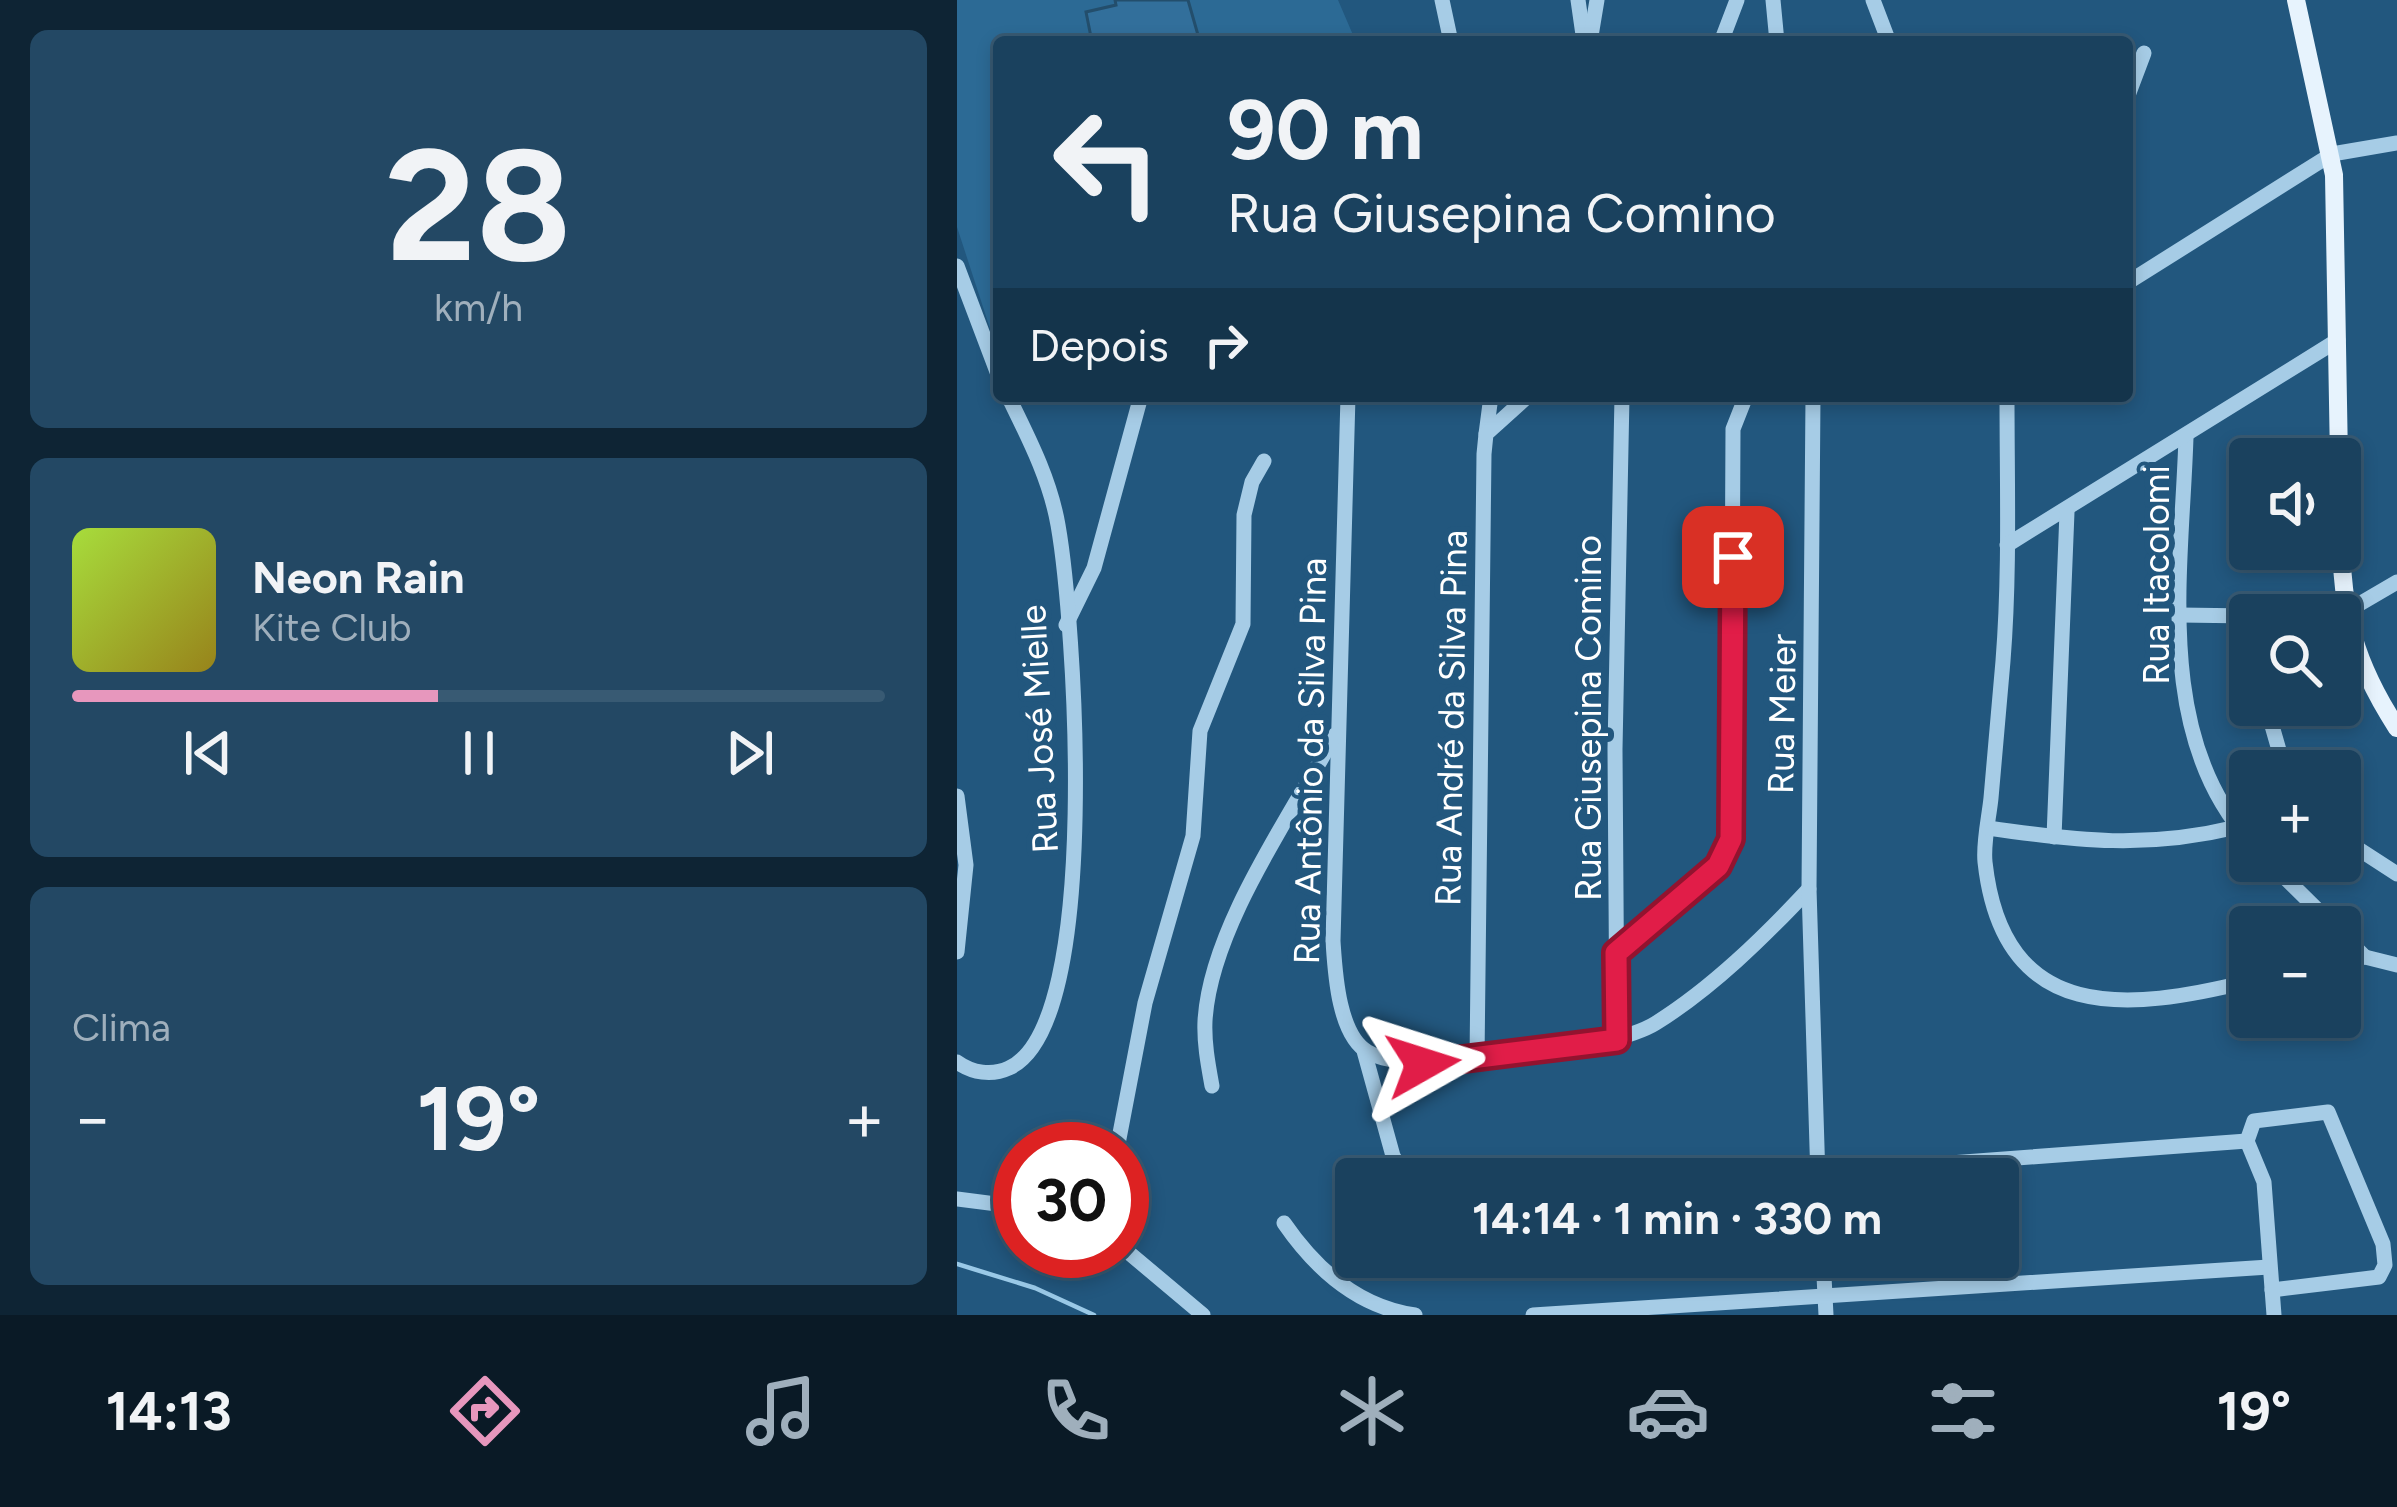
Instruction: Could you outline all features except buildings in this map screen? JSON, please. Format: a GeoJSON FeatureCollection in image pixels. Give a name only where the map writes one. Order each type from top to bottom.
{"type":"FeatureCollection","features":[{"type":"Feature","properties":{"kind":"main road"},"geometry":{"type":"LineString","coordinates":[[2296,0],[2332,154],[2339,438]]}},
{"type":"Feature","properties":{"kind":"main road"},"geometry":{"type":"LineString","coordinates":[[2361,659],[2371,686],[2397,728]]}},
{"type":"Feature","properties":{"kind":"street"},"geometry":{"type":"LineString","coordinates":[[1442,0],[1450,36]]}},
{"type":"Feature","properties":{"kind":"street"},"geometry":{"type":"LineString","coordinates":[[1578,0],[1586,36]]}},
{"type":"Feature","properties":{"kind":"street"},"geometry":{"type":"LineString","coordinates":[[1588,36],[1597,0]]}},
{"type":"Feature","properties":{"kind":"street"},"geometry":{"type":"LineString","coordinates":[[1723,36],[1738,0]]}},
{"type":"Feature","properties":{"kind":"street"},"geometry":{"type":"LineString","coordinates":[[1773,0],[1776,36]]}},
{"type":"Feature","properties":{"kind":"street"},"geometry":{"type":"LineString","coordinates":[[1873,0],[1887,36]]}},
{"type":"Feature","properties":{"kind":"street"},"geometry":{"type":"LineString","coordinates":[[2133,82],[2144,53]]}},
{"type":"Feature","properties":{"kind":"street"},"geometry":{"type":"LineString","coordinates":[[2133,279],[2332,154],[2397,143]]}},
{"type":"Feature","properties":{"kind":"street"},"geometry":{"type":"LineString","coordinates":[[957,269],[993,361]]}},
{"type":"Feature","properties":{"kind":"street"},"geometry":{"type":"LineString","coordinates":[[2007,545],[2338,340]]}},
{"type":"Feature","properties":{"kind":"street","name":"Rua José Mielle"},"geometry":{"type":"LineString","coordinates":[[957,1062],[980,1072],[1013,1067],[1033,1048],[1049,1008],[1073,900],[1078,842],[1058,526],[1049,490],[1011,402]]}},
{"type":"Feature","properties":{"kind":"street"},"geometry":{"type":"LineString","coordinates":[[1065,628],[1094,568],[1139,402]]}},
{"type":"Feature","properties":{"kind":"street","name":"Rua Antônio da Silva Pina"},"geometry":{"type":"LineString","coordinates":[[1348,402],[1337,731],[1336,980],[1353,1036],[1364,1051],[1394,1158]]}},
{"type":"Feature","properties":{"kind":"street","name":"Rua André da Silva Pina"},"geometry":{"type":"LineString","coordinates":[[1477,1059],[1490,402]]}},
{"type":"Feature","properties":{"kind":"street"},"geometry":{"type":"LineString","coordinates":[[1486,434],[1521,402]]}},
{"type":"Feature","properties":{"kind":"street","name":"Rua Giusepina Comino"},"geometry":{"type":"LineString","coordinates":[[1617,1040],[1622,402]]}},
{"type":"Feature","properties":{"kind":"street"},"geometry":{"type":"LineString","coordinates":[[1616,953],[1718,866],[1731,839],[1733,429],[1744,402]]}},
{"type":"Feature","properties":{"kind":"street","name":"Rua Meier"},"geometry":{"type":"LineString","coordinates":[[1813,402],[1809,890],[1817,1158]]}},
{"type":"Feature","properties":{"kind":"street"},"geometry":{"type":"LineString","coordinates":[[2008,402],[2005,634],[1985,860],[2012,943],[2037,973],[2070,993],[2103,1003],[2139,1004],[2229,985]]}},
{"type":"Feature","properties":{"kind":"street","name":"Rua Itacolomi"},"geometry":{"type":"LineString","coordinates":[[2186,437],[2180,615],[2187,705],[2204,760],[2229,810]]}},
{"type":"Feature","properties":{"kind":"street"},"geometry":{"type":"LineString","coordinates":[[1122,1122],[1145,1004],[1193,836],[1201,731],[1243,625],[1244,515],[1252,482],[1264,461]]}},
{"type":"Feature","properties":{"kind":"street"},"geometry":{"type":"LineString","coordinates":[[2054,837],[2067,512]]}},
{"type":"Feature","properties":{"kind":"street"},"geometry":{"type":"LineString","coordinates":[[2361,603],[2397,582]]}},
{"type":"Feature","properties":{"kind":"street"},"geometry":{"type":"LineString","coordinates":[[2180,615],[2229,616]]}},
{"type":"Feature","properties":{"kind":"street"},"geometry":{"type":"LineString","coordinates":[[1211,1086],[1205,1021],[1219,962],[1234,922],[1337,731]]}},
{"type":"Feature","properties":{"kind":"street"},"geometry":{"type":"LineString","coordinates":[[957,796],[965,878],[957,952]]}},
{"type":"Feature","properties":{"kind":"street"},"geometry":{"type":"LineString","coordinates":[[1988,828],[2161,843],[2229,828]]}},
{"type":"Feature","properties":{"kind":"street"},"geometry":{"type":"LineString","coordinates":[[2361,851],[2397,874]]}},
{"type":"Feature","properties":{"kind":"street"},"geometry":{"type":"LineString","coordinates":[[2290,882],[2313,906]]}},
{"type":"Feature","properties":{"kind":"street"},"geometry":{"type":"LineString","coordinates":[[1364,1051],[1394,1062],[1477,1059],[1617,1040],[1656,1024],[1734,962],[1809,890]]}},
{"type":"Feature","properties":{"kind":"street"},"geometry":{"type":"LineString","coordinates":[[2361,953],[2365,957]]}},
{"type":"Feature","properties":{"kind":"street"},"geometry":{"type":"LineString","coordinates":[[2361,957],[2397,965]]}},
{"type":"Feature","properties":{"kind":"street"},"geometry":{"type":"LineString","coordinates":[[2272,1290],[2377,1278],[2385,1265],[2383,1244],[2334,1117],[2321,1110],[2263,1118],[2250,1125],[2247,1141],[2263,1182],[2274,1315]]}},
{"type":"Feature","properties":{"kind":"street"},"geometry":{"type":"LineString","coordinates":[[2019,1160],[2247,1141]]}},
{"type":"Feature","properties":{"kind":"street"},"geometry":{"type":"LineString","coordinates":[[957,1199],[993,1204]]}},
{"type":"Feature","properties":{"kind":"street"},"geometry":{"type":"LineString","coordinates":[[1284,1222],[1331,1277],[1359,1297],[1415,1315]]}},
{"type":"Feature","properties":{"kind":"street"},"geometry":{"type":"LineString","coordinates":[[1533,1315],[1826,1306],[2269,1267]]}},
{"type":"Feature","properties":{"kind":"street"},"geometry":{"type":"LineString","coordinates":[[1149,1270],[1203,1315]]}},
{"type":"Feature","properties":{"kind":"shaded area"},"geometry":{"type":"Polygon","coordinates":[[[957,0],[1338,0],[1353,36],[993,36],[993,338],[957,227],[957,0]]]}},
{"type":"Feature","properties":{"kind":"waterway"},"geometry":{"type":"LineString","coordinates":[[957,1264],[1035,1288],[1094,1315]]}},
{"type":"Feature","properties":{"kind":"route"},"geometry":{"type":"LineString","coordinates":[[1423,1064],[1617,1040],[1616,953],[1718,866],[1731,839],[1735,815],[1733,557]]}}]}
